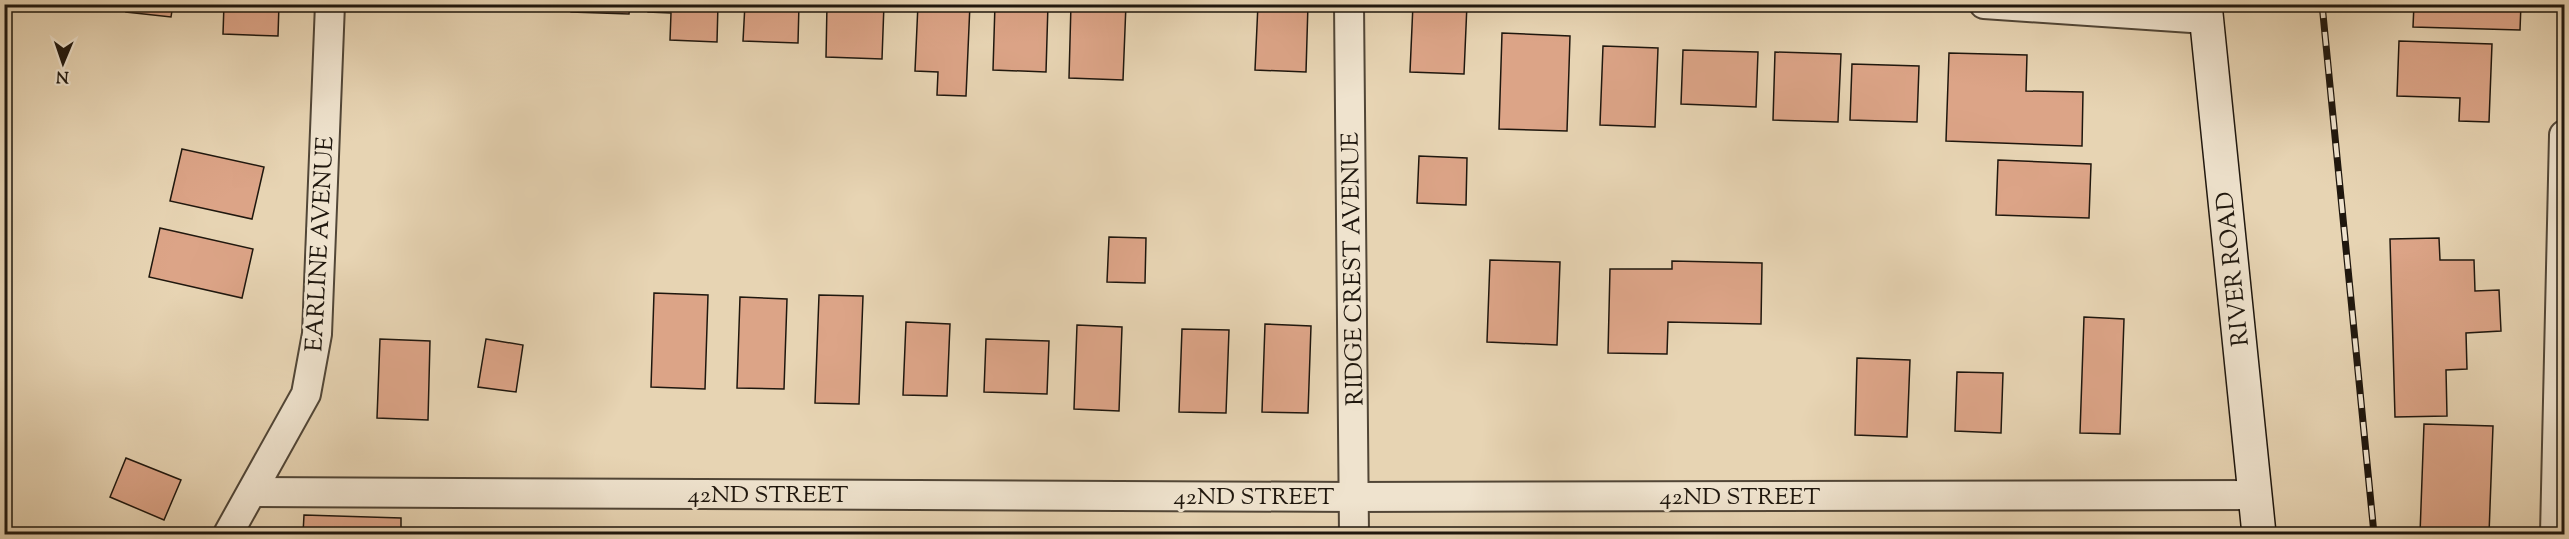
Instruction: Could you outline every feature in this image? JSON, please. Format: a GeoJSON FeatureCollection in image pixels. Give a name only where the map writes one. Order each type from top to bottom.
{"type":"FeatureCollection","features":[{"type":"Feature","properties":{"kind":"main road","name":"RIVER ROAD"},"geometry":{"type":"LineString","coordinates":[[2206,12],[2259,534]]}},
{"type":"Feature","properties":{"kind":"street","name":"EARLINE AVENUE"},"geometry":{"type":"LineString","coordinates":[[228,534],[306,394],[317,334],[330,4]]}},
{"type":"Feature","properties":{"kind":"street","name":"RIDGE CREST AVENUE"},"geometry":{"type":"LineString","coordinates":[[1349,4],[1354,534]]}},
{"type":"Feature","properties":{"kind":"street"},"geometry":{"type":"LineString","coordinates":[[1984,4],[2206,12]]}},
{"type":"Feature","properties":{"kind":"street"},"geometry":{"type":"LineString","coordinates":[[2555,534],[2565,135]]}},
{"type":"Feature","properties":{"kind":"street","name":"42ND STREET"},"geometry":{"type":"LineString","coordinates":[[252,492],[1354,497],[2256,495]]}},
{"type":"Feature","properties":{"kind":"building"},"geometry":{"type":"Polygon","coordinates":[[[127,4],[173,4],[171,17],[126,12],[127,4]]]}},
{"type":"Feature","properties":{"kind":"building"},"geometry":{"type":"Polygon","coordinates":[[[224,4],[279,4],[278,36],[223,34],[224,4]]]}},
{"type":"Feature","properties":{"kind":"building"},"geometry":{"type":"Polygon","coordinates":[[[571,4],[630,4],[629,14],[571,12],[571,4]]]}},
{"type":"Feature","properties":{"kind":"building"},"geometry":{"type":"Polygon","coordinates":[[[648,4],[718,4],[717,42],[670,40],[671,13],[648,12],[648,4]]]}},
{"type":"Feature","properties":{"kind":"building"},"geometry":{"type":"Polygon","coordinates":[[[745,4],[799,4],[798,43],[743,41],[745,4]]]}},
{"type":"Feature","properties":{"kind":"building"},"geometry":{"type":"Polygon","coordinates":[[[827,4],[884,4],[882,59],[826,57],[827,4]]]}},
{"type":"Feature","properties":{"kind":"building"},"geometry":{"type":"Polygon","coordinates":[[[918,4],[970,4],[966,96],[937,95],[938,72],[915,71],[918,4]]]}},
{"type":"Feature","properties":{"kind":"building"},"geometry":{"type":"Polygon","coordinates":[[[995,4],[1048,4],[1046,72],[993,70],[995,4]]]}},
{"type":"Feature","properties":{"kind":"building"},"geometry":{"type":"Polygon","coordinates":[[[1071,4],[1126,4],[1123,80],[1069,78],[1071,4]]]}},
{"type":"Feature","properties":{"kind":"building"},"geometry":{"type":"Polygon","coordinates":[[[1258,4],[1308,4],[1306,72],[1255,70],[1258,4]]]}},
{"type":"Feature","properties":{"kind":"building"},"geometry":{"type":"Polygon","coordinates":[[[1413,4],[1467,4],[1464,74],[1410,72],[1413,4]]]}},
{"type":"Feature","properties":{"kind":"building"},"geometry":{"type":"Polygon","coordinates":[[[2414,4],[2521,4],[2520,30],[2413,27],[2414,4]]]}},
{"type":"Feature","properties":{"kind":"building"},"geometry":{"type":"Polygon","coordinates":[[[1502,33],[1570,36],[1567,131],[1499,129],[1502,33]]]}},
{"type":"Feature","properties":{"kind":"building"},"geometry":{"type":"Polygon","coordinates":[[[2399,41],[2492,44],[2489,122],[2459,121],[2460,98],[2397,96],[2399,41]]]}},
{"type":"Feature","properties":{"kind":"building"},"geometry":{"type":"Polygon","coordinates":[[[1603,46],[1658,48],[1655,127],[1600,125],[1603,46]]]}},
{"type":"Feature","properties":{"kind":"building"},"geometry":{"type":"Polygon","coordinates":[[[1683,50],[1758,52],[1756,107],[1681,104],[1683,50]]]}},
{"type":"Feature","properties":{"kind":"building"},"geometry":{"type":"Polygon","coordinates":[[[1775,52],[1841,54],[1838,122],[1773,120],[1775,52]]]}},
{"type":"Feature","properties":{"kind":"building"},"geometry":{"type":"Polygon","coordinates":[[[1949,53],[2027,55],[2026,91],[2083,92],[2082,146],[1946,141],[1949,53]]]}},
{"type":"Feature","properties":{"kind":"building"},"geometry":{"type":"Polygon","coordinates":[[[1852,64],[1919,66],[1917,122],[1850,120],[1852,64]]]}},
{"type":"Feature","properties":{"kind":"building"},"geometry":{"type":"Polygon","coordinates":[[[182,149],[264,167],[252,219],[170,201],[182,149]]]}},
{"type":"Feature","properties":{"kind":"building"},"geometry":{"type":"Polygon","coordinates":[[[1419,156],[1467,158],[1466,205],[1417,203],[1419,156]]]}},
{"type":"Feature","properties":{"kind":"building"},"geometry":{"type":"Polygon","coordinates":[[[1998,160],[2091,164],[2089,218],[1996,215],[1998,160]]]}},
{"type":"Feature","properties":{"kind":"building"},"geometry":{"type":"Polygon","coordinates":[[[160,228],[253,249],[242,298],[149,277],[160,228]]]}},
{"type":"Feature","properties":{"kind":"building"},"geometry":{"type":"Polygon","coordinates":[[[1109,237],[1146,238],[1145,283],[1107,282],[1109,237]]]}},
{"type":"Feature","properties":{"kind":"building"},"geometry":{"type":"Polygon","coordinates":[[[2439,238],[2440,260],[2474,260],[2475,291],[2499,290],[2501,331],[2466,333],[2467,369],[2446,370],[2447,416],[2395,417],[2390,239],[2439,238]]]}},
{"type":"Feature","properties":{"kind":"building"},"geometry":{"type":"Polygon","coordinates":[[[1490,260],[1560,262],[1557,345],[1487,342],[1490,260]]]}},
{"type":"Feature","properties":{"kind":"building"},"geometry":{"type":"Polygon","coordinates":[[[1672,261],[1762,263],[1761,324],[1668,322],[1667,354],[1608,353],[1610,269],[1672,269],[1672,261]]]}},
{"type":"Feature","properties":{"kind":"building"},"geometry":{"type":"Polygon","coordinates":[[[654,293],[708,295],[705,389],[651,387],[654,293]]]}},
{"type":"Feature","properties":{"kind":"building"},"geometry":{"type":"Polygon","coordinates":[[[819,295],[863,296],[859,404],[815,403],[819,295]]]}},
{"type":"Feature","properties":{"kind":"building"},"geometry":{"type":"Polygon","coordinates":[[[740,297],[787,299],[784,389],[737,388],[740,297]]]}},
{"type":"Feature","properties":{"kind":"building"},"geometry":{"type":"Polygon","coordinates":[[[2084,317],[2124,319],[2120,434],[2080,433],[2084,317]]]}},
{"type":"Feature","properties":{"kind":"building"},"geometry":{"type":"Polygon","coordinates":[[[906,322],[950,324],[947,396],[903,395],[906,322]]]}},
{"type":"Feature","properties":{"kind":"building"},"geometry":{"type":"Polygon","coordinates":[[[1265,324],[1311,326],[1308,413],[1262,412],[1265,324]]]}},
{"type":"Feature","properties":{"kind":"building"},"geometry":{"type":"Polygon","coordinates":[[[1077,325],[1122,327],[1119,411],[1074,409],[1077,325]]]}},
{"type":"Feature","properties":{"kind":"building"},"geometry":{"type":"Polygon","coordinates":[[[1182,329],[1229,330],[1226,413],[1179,412],[1182,329]]]}},
{"type":"Feature","properties":{"kind":"building"},"geometry":{"type":"Polygon","coordinates":[[[380,339],[430,341],[428,420],[377,418],[380,339]]]}},
{"type":"Feature","properties":{"kind":"building"},"geometry":{"type":"Polygon","coordinates":[[[486,339],[523,345],[516,392],[478,387],[486,339]]]}},
{"type":"Feature","properties":{"kind":"building"},"geometry":{"type":"Polygon","coordinates":[[[986,339],[1049,341],[1047,394],[984,392],[986,339]]]}},
{"type":"Feature","properties":{"kind":"building"},"geometry":{"type":"Polygon","coordinates":[[[1857,358],[1910,360],[1907,437],[1855,435],[1857,358]]]}},
{"type":"Feature","properties":{"kind":"building"},"geometry":{"type":"Polygon","coordinates":[[[1957,372],[2003,373],[2001,433],[1955,431],[1957,372]]]}},
{"type":"Feature","properties":{"kind":"building"},"geometry":{"type":"Polygon","coordinates":[[[2424,424],[2493,426],[2489,534],[2420,534],[2424,424]]]}},
{"type":"Feature","properties":{"kind":"building"},"geometry":{"type":"Polygon","coordinates":[[[126,458],[181,480],[164,520],[110,497],[126,458]]]}},
{"type":"Feature","properties":{"kind":"building"},"geometry":{"type":"Polygon","coordinates":[[[304,515],[401,518],[401,534],[303,534],[304,515]]]}},
{"type":"Feature","properties":{"kind":"building"},"geometry":{"type":"Polygon","coordinates":[[[1414,532],[1468,534],[1414,534],[1414,532]]]}},
{"type":"Feature","properties":{"kind":"railway"},"geometry":{"type":"LineString","coordinates":[[2322,4],[2374,534]]}}]}
